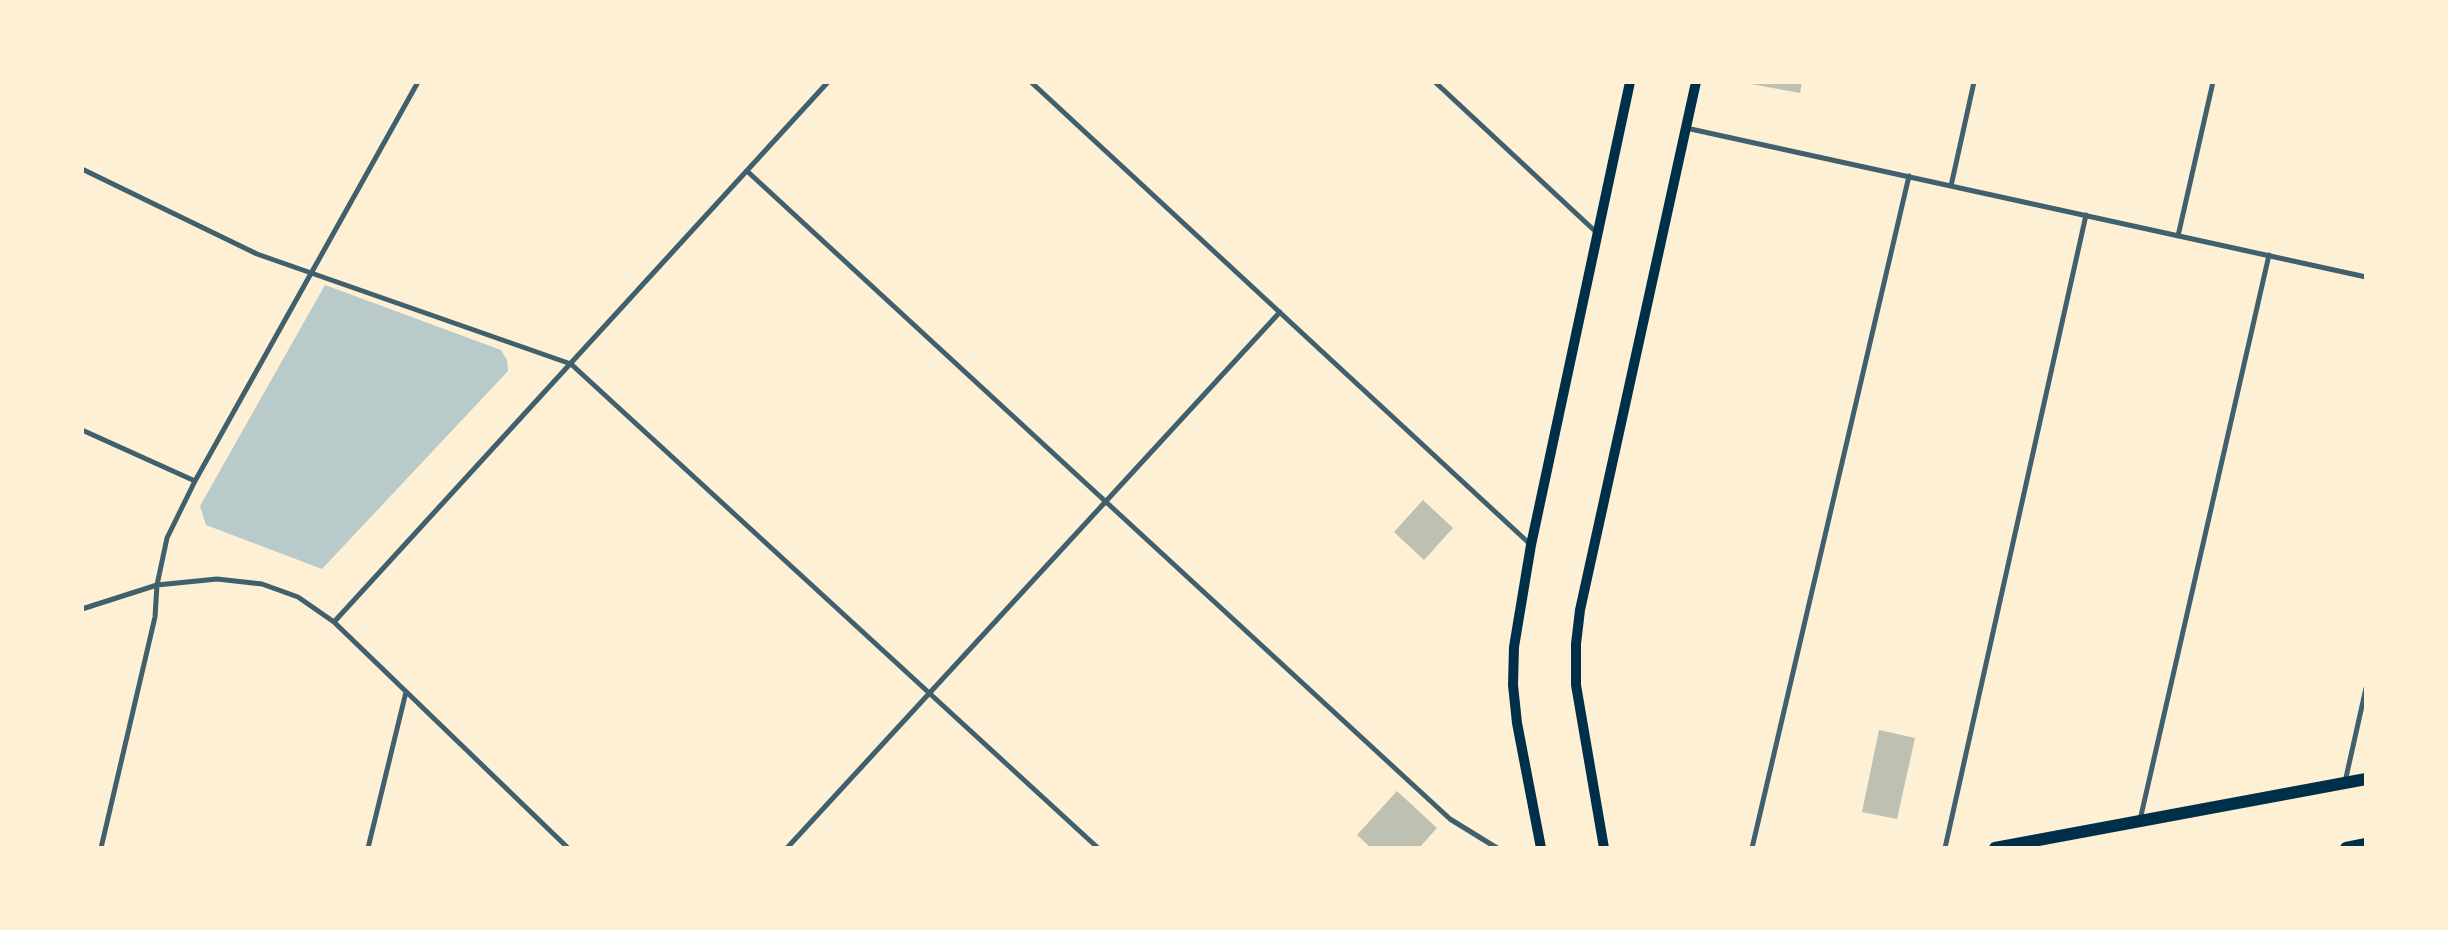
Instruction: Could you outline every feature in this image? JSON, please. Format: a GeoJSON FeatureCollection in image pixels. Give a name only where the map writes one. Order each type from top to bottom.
{"type":"FeatureCollection","features":[{"type":"Feature","properties":{"kind":"main road"},"geometry":{"type":"LineString","coordinates":[[1542,848],[1517,723],[1513,685],[1514,647],[1531,545],[1596,232],[1630,82]]}},
{"type":"Feature","properties":{"kind":"main road"},"geometry":{"type":"LineString","coordinates":[[1604,848],[1576,686],[1576,644],[1580,610],[1696,82]]}},
{"type":"Feature","properties":{"kind":"main road"},"geometry":{"type":"LineString","coordinates":[[1995,848],[2366,779]]}},
{"type":"Feature","properties":{"kind":"main road"},"geometry":{"type":"LineString","coordinates":[[2346,848],[2366,844]]}},
{"type":"Feature","properties":{"kind":"street"},"geometry":{"type":"LineString","coordinates":[[101,848],[155,617],[157,585],[167,538],[195,481],[418,82]]}},
{"type":"Feature","properties":{"kind":"street"},"geometry":{"type":"LineString","coordinates":[[334,622],[828,82]]}},
{"type":"Feature","properties":{"kind":"street"},"geometry":{"type":"LineString","coordinates":[[1030,82],[1531,545]]}},
{"type":"Feature","properties":{"kind":"street"},"geometry":{"type":"LineString","coordinates":[[1435,82],[1596,232]]}},
{"type":"Feature","properties":{"kind":"street"},"geometry":{"type":"LineString","coordinates":[[1950,186],[1974,82]]}},
{"type":"Feature","properties":{"kind":"street"},"geometry":{"type":"LineString","coordinates":[[2178,236],[2213,82]]}},
{"type":"Feature","properties":{"kind":"street"},"geometry":{"type":"LineString","coordinates":[[1686,128],[2366,276]]}},
{"type":"Feature","properties":{"kind":"street"},"geometry":{"type":"LineString","coordinates":[[82,169],[242,248],[571,364],[1098,848]]}},
{"type":"Feature","properties":{"kind":"street"},"geometry":{"type":"LineString","coordinates":[[747,171],[1450,819],[1497,848]]}},
{"type":"Feature","properties":{"kind":"street"},"geometry":{"type":"LineString","coordinates":[[1752,848],[1909,176]]}},
{"type":"Feature","properties":{"kind":"street"},"geometry":{"type":"LineString","coordinates":[[1945,848],[2086,215]]}},
{"type":"Feature","properties":{"kind":"street"},"geometry":{"type":"LineString","coordinates":[[2140,820],[2269,255]]}},
{"type":"Feature","properties":{"kind":"street"},"geometry":{"type":"LineString","coordinates":[[787,848],[1280,312]]}},
{"type":"Feature","properties":{"kind":"street"},"geometry":{"type":"LineString","coordinates":[[82,430],[195,481]]}},
{"type":"Feature","properties":{"kind":"street"},"geometry":{"type":"LineString","coordinates":[[82,609],[157,585],[217,579],[262,584],[298,597],[334,622],[568,848]]}},
{"type":"Feature","properties":{"kind":"street"},"geometry":{"type":"LineString","coordinates":[[2345,782],[2366,688]]}},
{"type":"Feature","properties":{"kind":"street"},"geometry":{"type":"LineString","coordinates":[[368,848],[406,692]]}},
{"type":"Feature","properties":{"kind":"shaded area"},"geometry":{"type":"Polygon","coordinates":[[[325,285],[501,350],[507,360],[508,371],[322,569],[206,525],[200,506],[325,285]]]}},
{"type":"Feature","properties":{"kind":"building"},"geometry":{"type":"Polygon","coordinates":[[[1752,82],[1802,82],[1800,93],[1751,84],[1752,82]]]}},
{"type":"Feature","properties":{"kind":"building"},"geometry":{"type":"Polygon","coordinates":[[[1423,500],[1453,528],[1424,560],[1394,532],[1423,500]]]}},
{"type":"Feature","properties":{"kind":"building"},"geometry":{"type":"Polygon","coordinates":[[[1879,730],[1915,738],[1897,819],[1862,812],[1879,730]]]}},
{"type":"Feature","properties":{"kind":"building"},"geometry":{"type":"Polygon","coordinates":[[[1397,791],[1437,828],[1419,848],[1371,848],[1357,835],[1397,791]]]}}]}
